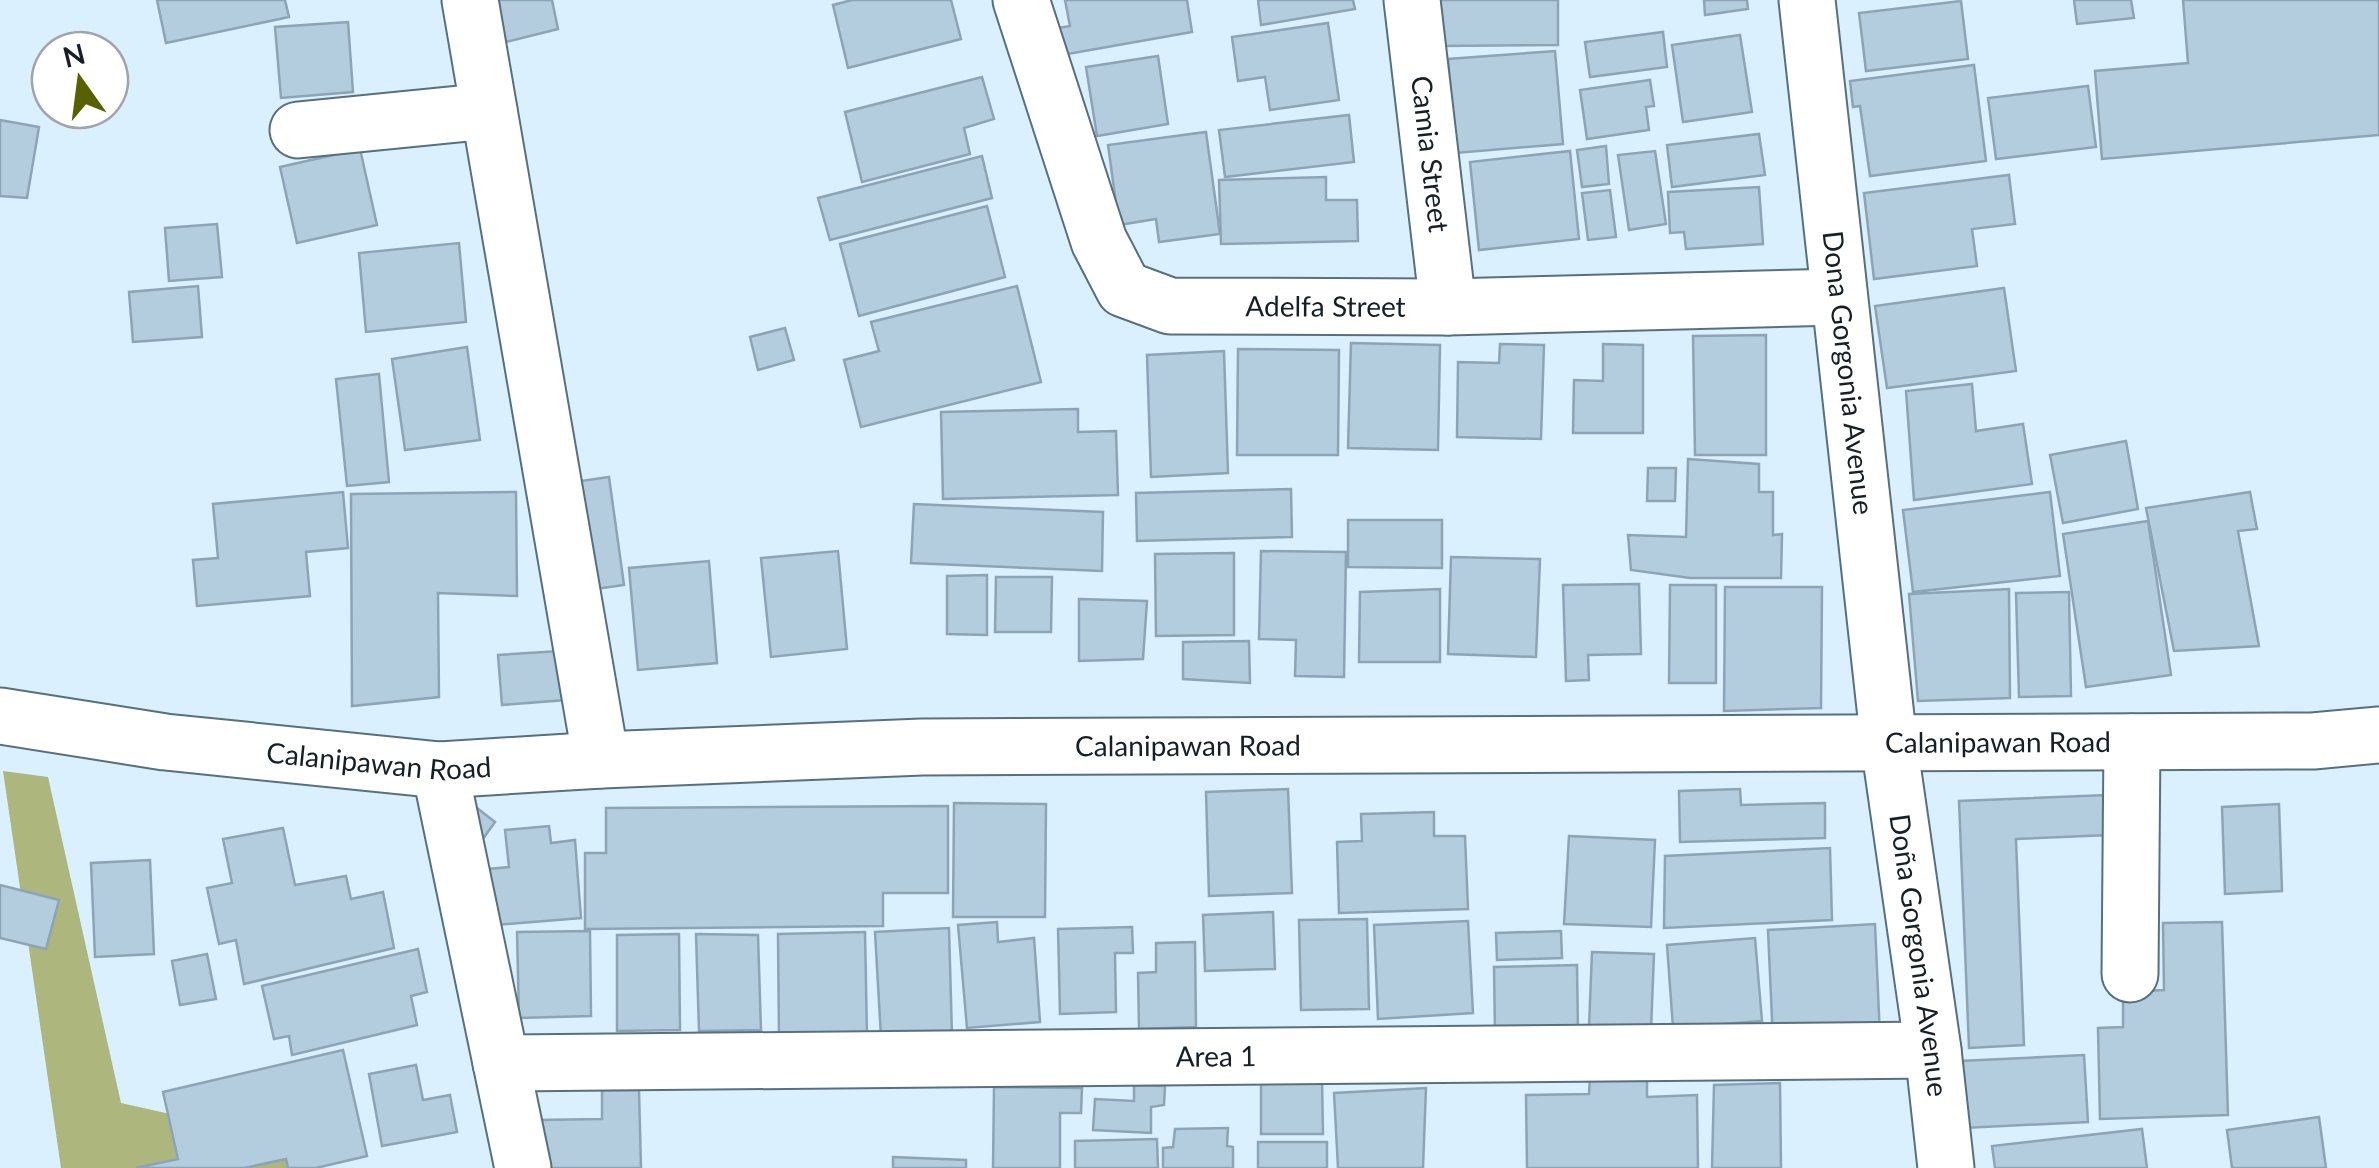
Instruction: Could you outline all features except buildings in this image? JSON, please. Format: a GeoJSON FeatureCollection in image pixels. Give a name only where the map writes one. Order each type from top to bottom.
{"type":"FeatureCollection","features":[{"type":"Feature","properties":{"kind":"street"},"geometry":{"type":"LineString","coordinates":[[470,0],[601,760]]}},
{"type":"Feature","properties":{"kind":"street","name":"Adelfa Street"},"geometry":{"type":"LineString","coordinates":[[1021,0],[1099,241],[1124,289],[1170,306],[1448,306],[1839,297]]}},
{"type":"Feature","properties":{"kind":"street","name":"Camia Street"},"geometry":{"type":"LineString","coordinates":[[1412,0],[1448,306]]}},
{"type":"Feature","properties":{"kind":"street","name":"Dona Gorgonia Avenue"},"geometry":{"type":"LineString","coordinates":[[1807,0],[1889,744]]}},
{"type":"Feature","properties":{"kind":"street"},"geometry":{"type":"LineString","coordinates":[[298,130],[489,111]]}},
{"type":"Feature","properties":{"kind":"street","name":"Calanipawan Road"},"geometry":{"type":"LineString","coordinates":[[0,716],[165,742],[440,770],[922,747],[2313,741],[2379,735]]}},
{"type":"Feature","properties":{"kind":"street"},"geometry":{"type":"LineString","coordinates":[[2130,974],[2132,742]]}},
{"type":"Feature","properties":{"kind":"street","name":"Doña Gorgonia Avenue"},"geometry":{"type":"LineString","coordinates":[[1889,744],[1946,1168]]}},
{"type":"Feature","properties":{"kind":"street"},"geometry":{"type":"LineString","coordinates":[[440,770],[523,1168]]}},
{"type":"Feature","properties":{"kind":"street","name":"Area 1"},"geometry":{"type":"LineString","coordinates":[[501,1063],[1933,1050]]}},
{"type":"Feature","properties":{"kind":"green space"},"geometry":{"type":"Polygon","coordinates":[[[3,771],[48,777],[121,1103],[286,1140],[288,1168],[61,1168],[3,771]]]}}]}
